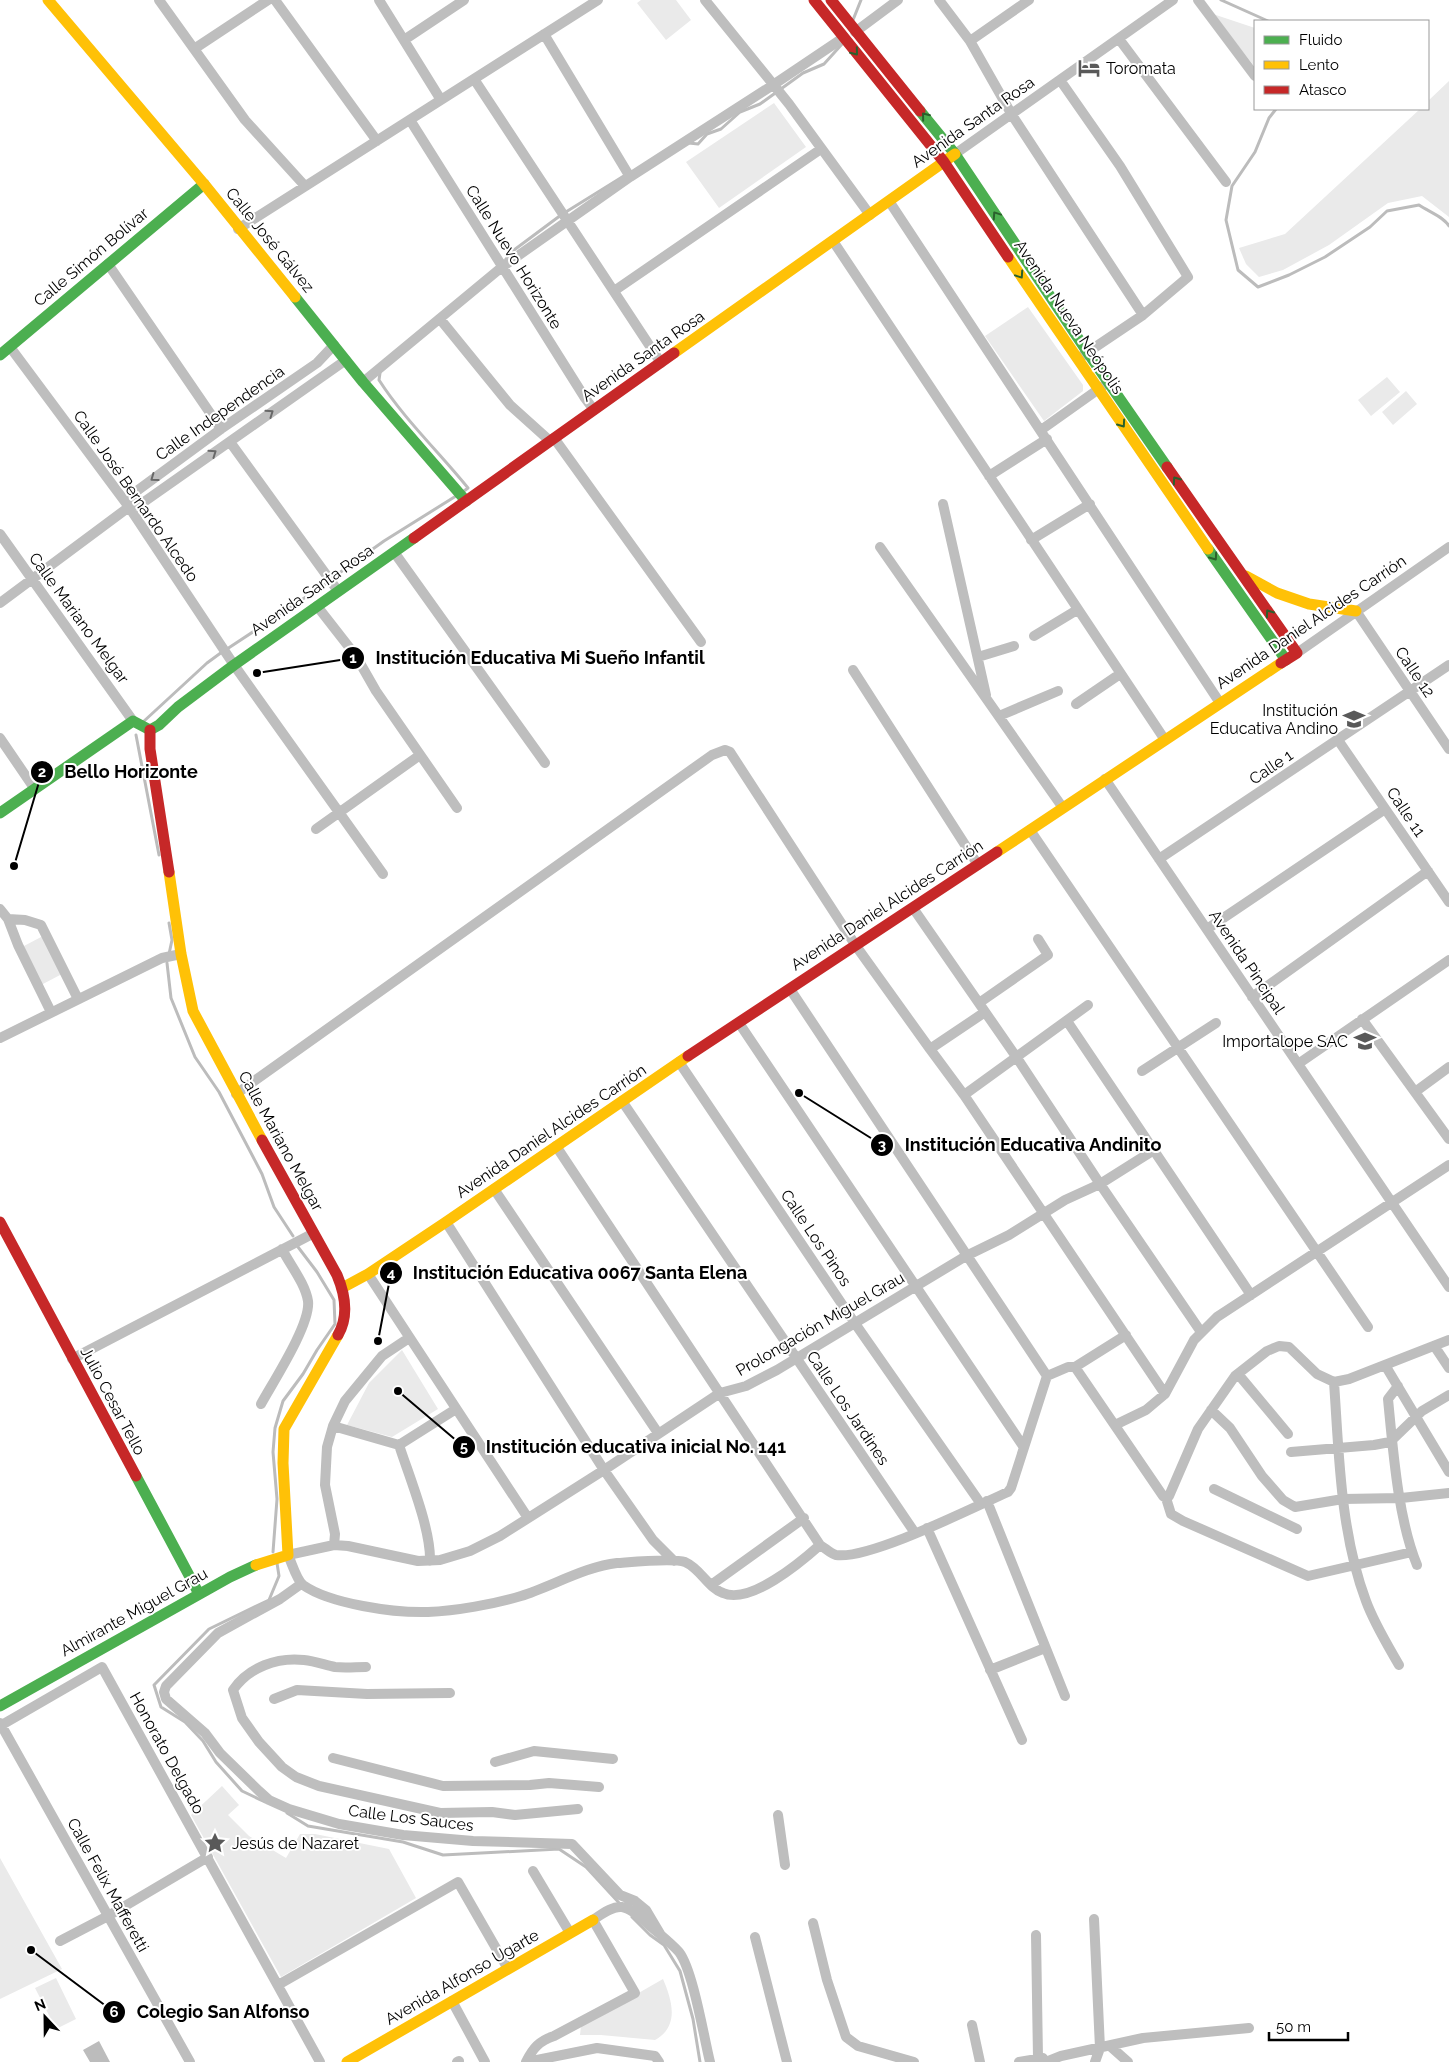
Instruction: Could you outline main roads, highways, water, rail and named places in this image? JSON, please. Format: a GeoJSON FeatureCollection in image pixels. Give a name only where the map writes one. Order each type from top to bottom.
{"type":"FeatureCollection","features":[{"type":"Feature","properties":{"kind":"waterway"},"geometry":{"type":"LineString","coordinates":[[853,20],[861,0]]}},
{"type":"Feature","properties":{"kind":"waterway"},"geometry":{"type":"LineString","coordinates":[[1221,0],[1266,20]]}},
{"type":"Feature","properties":{"kind":"waterway"},"geometry":{"type":"LineString","coordinates":[[689,143],[698,144],[707,134],[721,129],[740,112],[760,104],[803,73],[824,64],[843,43]]}},
{"type":"Feature","properties":{"kind":"waterway"},"geometry":{"type":"LineString","coordinates":[[1275,110],[1269,118],[1255,152],[1232,186],[1226,220],[1238,270],[1258,287],[1289,275],[1325,257],[1370,227],[1387,211],[1419,205],[1440,217],[1449,226]]}},
{"type":"Feature","properties":{"kind":"waterway"},"geometry":{"type":"LineString","coordinates":[[506,259],[514,250],[561,215],[627,174]]}},
{"type":"Feature","properties":{"kind":"waterway"},"geometry":{"type":"LineString","coordinates":[[380,373],[379,380],[410,422],[468,488],[464,491]]}},
{"type":"Feature","properties":{"kind":"waterway"},"geometry":{"type":"LineString","coordinates":[[335,576],[384,541],[456,496]]}},
{"type":"Feature","properties":{"kind":"waterway"},"geometry":{"type":"LineString","coordinates":[[227,649],[327,583]]}},
{"type":"Feature","properties":{"kind":"waterway"},"geometry":{"type":"LineString","coordinates":[[143,722],[207,663],[222,652]]}},
{"type":"Feature","properties":{"kind":"waterway"},"geometry":{"type":"LineString","coordinates":[[136,735],[159,855]]}},
{"type":"Feature","properties":{"kind":"waterway"},"geometry":{"type":"LineString","coordinates":[[169,923],[172,940],[169,954]]}},
{"type":"Feature","properties":{"kind":"waterway"},"geometry":{"type":"LineString","coordinates":[[167,963],[171,998],[195,1057],[219,1092],[262,1174],[274,1207],[293,1236]]}},
{"type":"Feature","properties":{"kind":"waterway"},"geometry":{"type":"LineString","coordinates":[[273,1552],[277,1499],[273,1452],[275,1428],[283,1401],[335,1324],[334,1300],[317,1272],[298,1247]]}},
{"type":"Feature","properties":{"kind":"waterway"},"geometry":{"type":"LineString","coordinates":[[265,1802],[242,1791],[216,1762],[203,1741],[185,1722],[161,1707],[154,1685],[209,1629],[269,1600],[279,1576],[277,1563]]}},
{"type":"Feature","properties":{"kind":"waterway"},"geometry":{"type":"LineString","coordinates":[[287,1813],[308,1826],[403,1842],[443,1855],[559,1849],[586,1867],[621,1905]]}},
{"type":"Feature","properties":{"kind":"waterway"},"geometry":{"type":"LineString","coordinates":[[632,1917],[650,1935],[664,1945],[680,1971],[693,2019],[700,2062]]}},
{"type":"Feature","properties":{"kind":"place","name":"Toromata"},"geometry":{"type":"Point","coordinates":[1089,68]}},
{"type":"Feature","properties":{"kind":"place","name":"Institución Educativa Mi Sueño Infantil"},"geometry":{"type":"Point","coordinates":[257,673]}},
{"type":"Feature","properties":{"kind":"place","name":"Institución Educativa Andino"},"geometry":{"type":"Point","coordinates":[1354,719]}},
{"type":"Feature","properties":{"kind":"place","name":"Bello Horizonte"},"geometry":{"type":"Point","coordinates":[14,866]}},
{"type":"Feature","properties":{"kind":"place","name":"Importalope SAC"},"geometry":{"type":"Point","coordinates":[1365,1041]}},
{"type":"Feature","properties":{"kind":"place","name":"Institución Educativa Andinito"},"geometry":{"type":"Point","coordinates":[799,1093]}},
{"type":"Feature","properties":{"kind":"place","name":"Institución Educativa 0067 Santa Elena"},"geometry":{"type":"Point","coordinates":[378,1341]}},
{"type":"Feature","properties":{"kind":"place","name":"Institución educativa inicial No. 141"},"geometry":{"type":"Point","coordinates":[398,1391]}},
{"type":"Feature","properties":{"kind":"place","name":"Jesús de Nazaret"},"geometry":{"type":"Point","coordinates":[215,1843]}},
{"type":"Feature","properties":{"kind":"place","name":"Colegio San Alfonso"},"geometry":{"type":"Point","coordinates":[31,1950]}}]}
